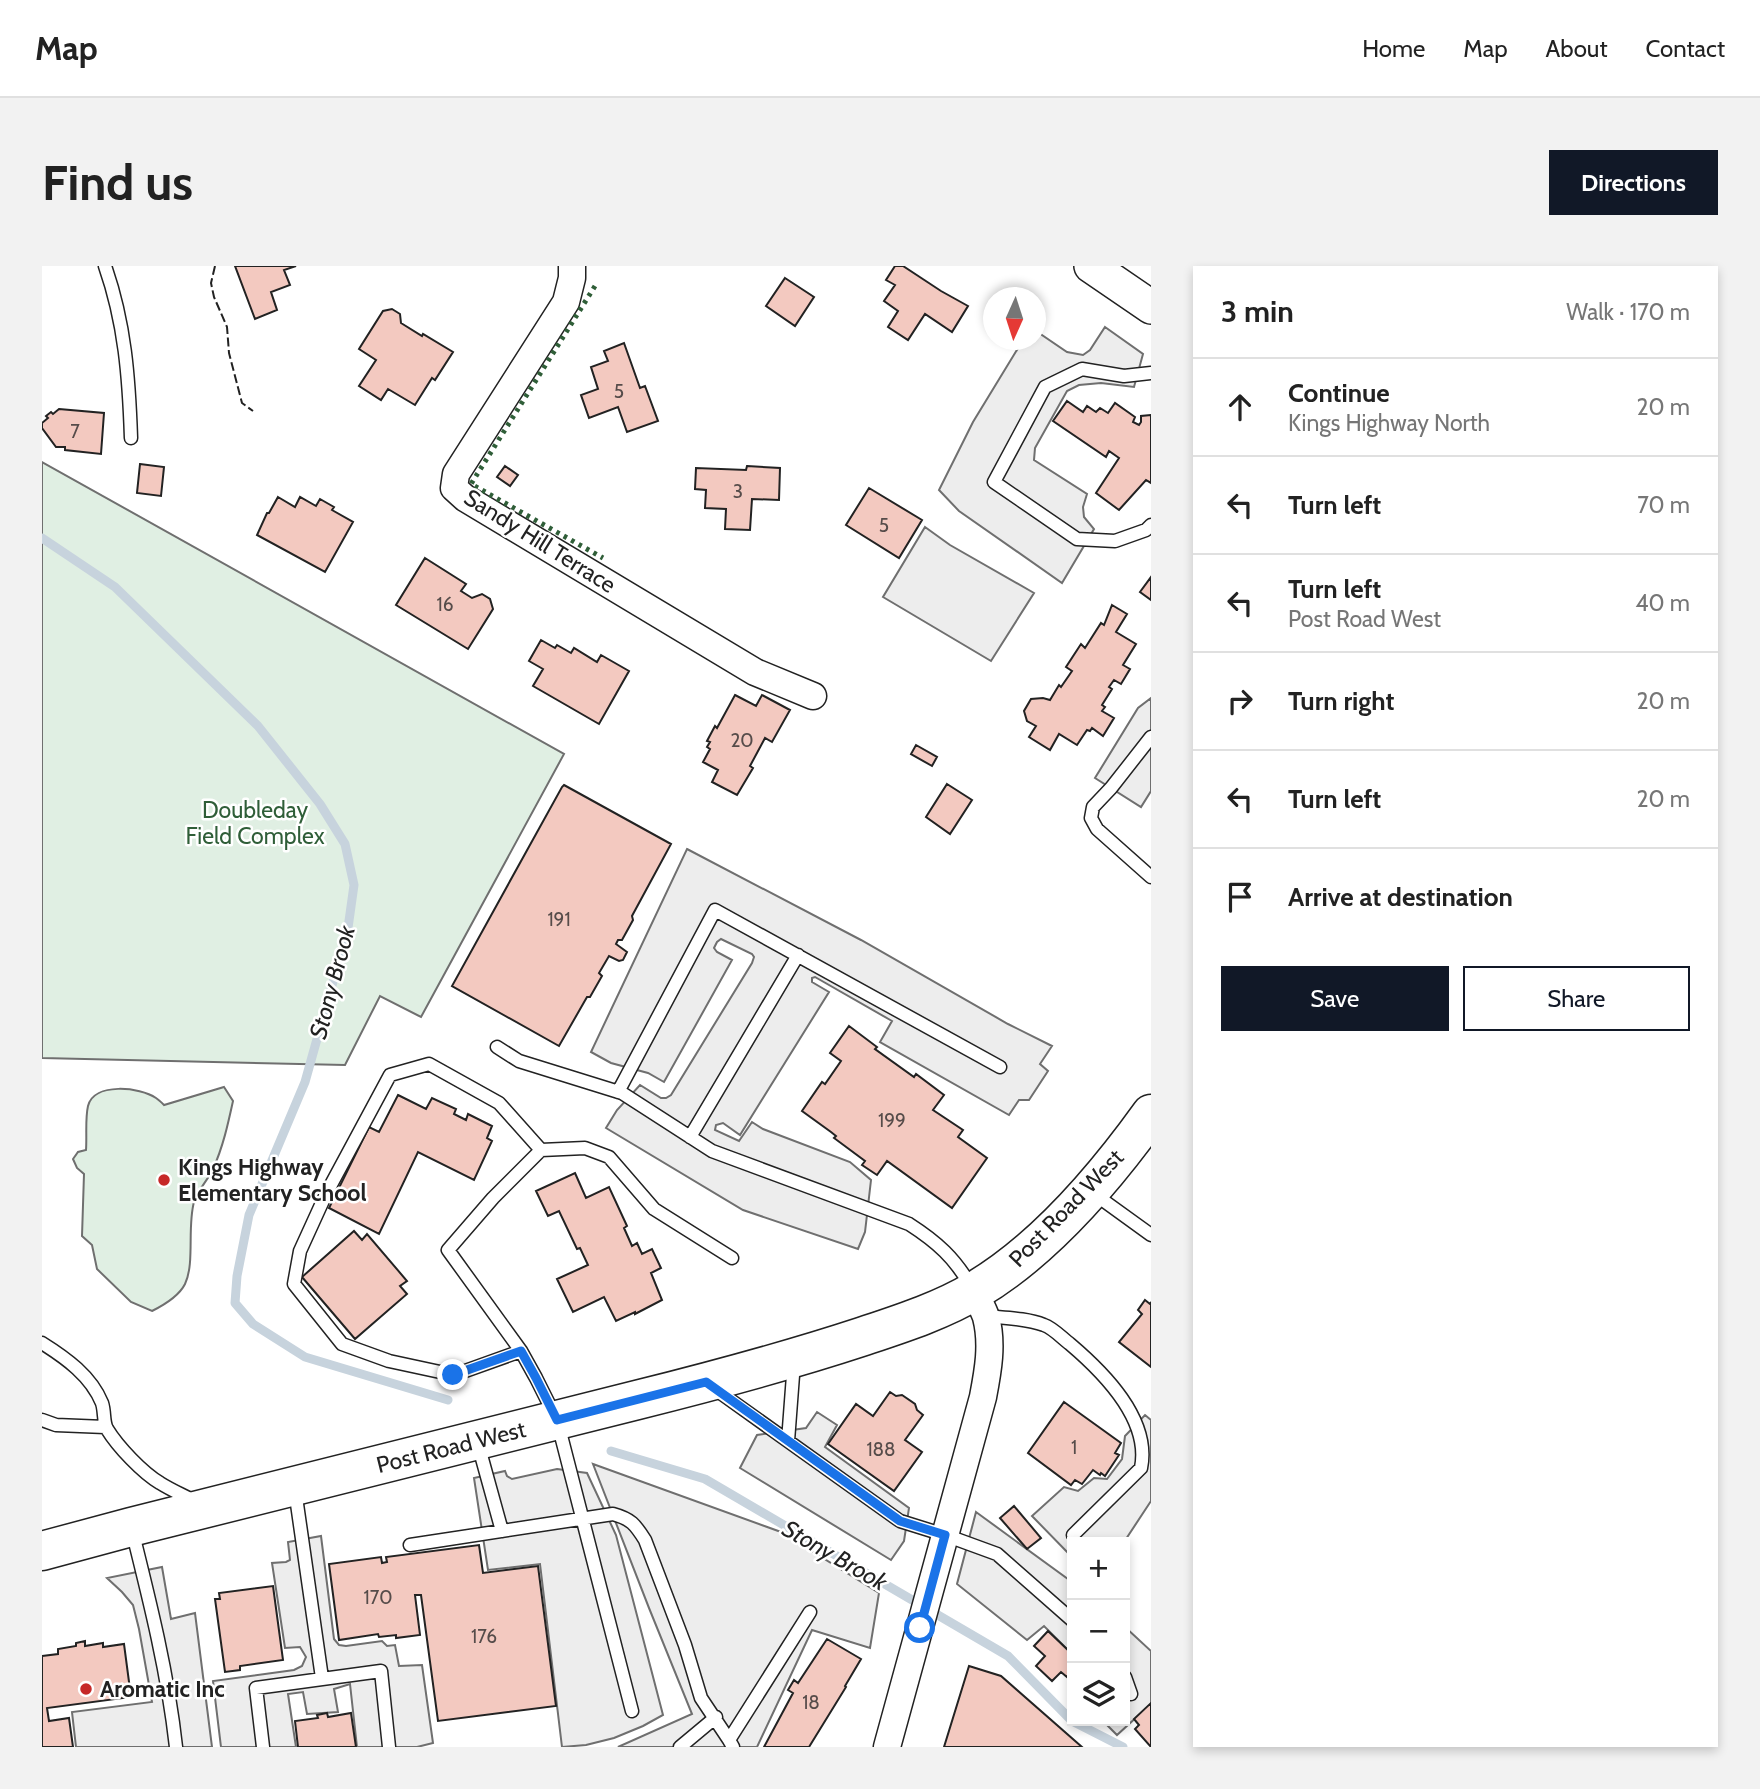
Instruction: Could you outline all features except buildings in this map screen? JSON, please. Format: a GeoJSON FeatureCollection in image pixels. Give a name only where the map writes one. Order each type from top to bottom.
{"type":"FeatureCollection","features":[{"type":"Feature","properties":{"kind":"main road","name":"Post Road West"},"geometry":{"type":"LineString","coordinates":[[42,1551],[706,1382],[794,1358],[893,1326],[938,1308],[980,1304],[1009,1269],[1038,1244],[1090,1191],[1151,1114]]}},
{"type":"Feature","properties":{"kind":"street","name":"Sandy Hill Terrace"},"geometry":{"type":"LineString","coordinates":[[572,266],[566,302],[456,474],[454,488],[465,498],[755,671],[813,696]]}},
{"type":"Feature","properties":{"kind":"street"},"geometry":{"type":"LineString","coordinates":[[1091,266],[1151,307]]}},
{"type":"Feature","properties":{"kind":"street"},"geometry":{"type":"LineString","coordinates":[[887,1747],[986,1384],[990,1340],[980,1304]]}},
{"type":"Feature","properties":{"kind":"lane"},"geometry":{"type":"LineString","coordinates":[[105,266],[122,330],[129,380],[131,438]]}},
{"type":"Feature","properties":{"kind":"lane"},"geometry":{"type":"LineString","coordinates":[[1151,373],[1124,376],[1082,369],[1045,387],[994,482],[1077,539],[1115,541],[1146,530],[1151,525]]}},
{"type":"Feature","properties":{"kind":"lane"},"geometry":{"type":"LineString","coordinates":[[1151,737],[1093,807],[1091,818],[1097,829],[1151,877]]}},
{"type":"Feature","properties":{"kind":"lane"},"geometry":{"type":"LineString","coordinates":[[618,1092],[715,909],[1000,1067]]}},
{"type":"Feature","properties":{"kind":"lane"},"geometry":{"type":"LineString","coordinates":[[690,1137],[798,955]]}},
{"type":"Feature","properties":{"kind":"lane"},"geometry":{"type":"LineString","coordinates":[[497,1047],[519,1061],[618,1092],[712,1151],[909,1224],[949,1254],[964,1273],[980,1304],[1046,1325],[1086,1358],[1108,1380],[1135,1415],[1144,1456],[1141,1468],[1073,1535]]}},
{"type":"Feature","properties":{"kind":"lane"},"geometry":{"type":"LineString","coordinates":[[521,1351],[453,1375],[389,1361],[342,1344],[293,1284],[300,1251],[326,1194],[390,1076],[429,1064],[499,1103],[541,1150]]}},
{"type":"Feature","properties":{"kind":"lane"},"geometry":{"type":"LineString","coordinates":[[632,1711],[557,1420],[521,1351],[448,1250],[493,1198],[541,1150],[585,1148],[610,1157],[654,1209],[732,1258]]}},
{"type":"Feature","properties":{"kind":"lane"},"geometry":{"type":"LineString","coordinates":[[1090,1191],[1151,1235]]}},
{"type":"Feature","properties":{"kind":"lane"},"geometry":{"type":"LineString","coordinates":[[42,1343],[86,1377],[101,1400],[105,1426],[124,1452],[157,1482],[206,1508]]}},
{"type":"Feature","properties":{"kind":"lane"},"geometry":{"type":"LineString","coordinates":[[788,1441],[794,1358]]}},
{"type":"Feature","properties":{"kind":"lane"},"geometry":{"type":"LineString","coordinates":[[706,1382],[900,1521],[997,1554],[1067,1616]]}},
{"type":"Feature","properties":{"kind":"lane"},"geometry":{"type":"LineString","coordinates":[[42,1420],[56,1425],[105,1426]]}},
{"type":"Feature","properties":{"kind":"lane"},"geometry":{"type":"LineString","coordinates":[[477,1441],[502,1531]]}},
{"type":"Feature","properties":{"kind":"lane"},"geometry":{"type":"LineString","coordinates":[[294,1486],[322,1678]]}},
{"type":"Feature","properties":{"kind":"lane"},"geometry":{"type":"LineString","coordinates":[[410,1545],[613,1514],[625,1517],[636,1525],[645,1539],[685,1645],[701,1698],[716,1717],[731,1744]]}},
{"type":"Feature","properties":{"kind":"lane"},"geometry":{"type":"LineString","coordinates":[[131,1527],[153,1614],[176,1747]]}},
{"type":"Feature","properties":{"kind":"lane"},"geometry":{"type":"LineString","coordinates":[[731,1744],[810,1612]]}},
{"type":"Feature","properties":{"kind":"lane"},"geometry":{"type":"LineString","coordinates":[[263,1747],[256,1688],[380,1671],[389,1747]]}},
{"type":"Feature","properties":{"kind":"lane"},"geometry":{"type":"LineString","coordinates":[[680,1747],[716,1717]]}},
{"type":"Feature","properties":{"kind":"green space","name":"Doubleday Field Complex"},"geometry":{"type":"Polygon","coordinates":[[[42,462],[564,754],[421,1017],[380,996],[345,1065],[42,1058],[42,462]]]}},
{"type":"Feature","properties":{"kind":"green space"},"geometry":{"type":"Polygon","coordinates":[[[224,1087],[233,1101],[217,1161],[194,1202],[188,1275],[179,1292],[152,1311],[131,1302],[97,1269],[92,1245],[82,1236],[84,1174],[73,1159],[78,1152],[86,1150],[88,1106],[92,1098],[108,1090],[139,1091],[149,1094],[164,1105],[224,1087]]]}},
{"type":"Feature","properties":{"kind":"shaded area"},"geometry":{"type":"Polygon","coordinates":[[[1105,327],[1143,354],[1134,387],[1101,383],[1079,385],[1067,391],[1035,448],[1034,460],[1087,494],[1083,507],[1084,517],[1094,529],[1062,583],[959,511],[939,490],[973,422],[1017,350],[1046,350],[1046,338],[1067,352],[1083,355],[1090,350],[1105,327]]]}},
{"type":"Feature","properties":{"kind":"shaded area"},"geometry":{"type":"Polygon","coordinates":[[[925,527],[950,545],[1034,593],[991,661],[883,597],[925,527]]]}},
{"type":"Feature","properties":{"kind":"shaded area"},"geometry":{"type":"Polygon","coordinates":[[[1151,698],[1151,791],[1141,807],[1095,778],[1138,708],[1151,698]]]}},
{"type":"Feature","properties":{"kind":"shaded area"},"geometry":{"type":"Polygon","coordinates":[[[687,849],[861,940],[1008,1024],[1052,1046],[1040,1064],[1048,1071],[1029,1100],[1019,1100],[1009,1115],[880,1042],[892,1021],[815,977],[812,978],[812,982],[829,992],[740,1135],[723,1123],[716,1125],[715,1130],[739,1141],[752,1122],[763,1129],[850,1162],[871,1180],[865,1232],[858,1249],[743,1210],[606,1128],[617,1110],[640,1085],[661,1098],[671,1095],[754,957],[721,939],[717,942],[714,948],[717,952],[732,960],[664,1082],[648,1073],[611,1063],[591,1052],[687,849]]]}},
{"type":"Feature","properties":{"kind":"shaded area"},"geometry":{"type":"Polygon","coordinates":[[[817,1412],[837,1425],[825,1447],[909,1508],[904,1541],[891,1560],[740,1468],[757,1435],[806,1428],[817,1412]]]}},
{"type":"Feature","properties":{"kind":"shaded area"},"geometry":{"type":"Polygon","coordinates":[[[1145,1415],[1151,1420],[1151,1501],[1127,1537],[1067,1537],[1067,1552],[1032,1516],[1064,1487],[1078,1491],[1094,1478],[1107,1479],[1122,1459],[1125,1436],[1145,1415]]]}},
{"type":"Feature","properties":{"kind":"shaded area"},"geometry":{"type":"Polygon","coordinates":[[[593,1464],[781,1532],[879,1593],[870,1648],[812,1630],[757,1747],[618,1747],[692,1714],[593,1464]]]}},
{"type":"Feature","properties":{"kind":"shaded area"},"geometry":{"type":"Polygon","coordinates":[[[557,1469],[587,1473],[616,1535],[663,1715],[614,1738],[586,1745],[562,1747],[540,1564],[488,1570],[474,1478],[505,1471],[512,1479],[557,1469]]]}},
{"type":"Feature","properties":{"kind":"shaded area"},"geometry":{"type":"Polygon","coordinates":[[[976,1512],[1067,1578],[1067,1649],[1044,1626],[1027,1640],[957,1584],[976,1512]]]}},
{"type":"Feature","properties":{"kind":"shaded area"},"geometry":{"type":"Polygon","coordinates":[[[321,1536],[334,1639],[339,1645],[346,1646],[382,1641],[387,1646],[395,1645],[399,1666],[422,1665],[433,1743],[417,1747],[357,1747],[350,1684],[334,1689],[338,1712],[307,1714],[303,1692],[288,1694],[296,1747],[221,1747],[213,1681],[294,1670],[302,1666],[306,1657],[300,1647],[285,1648],[272,1563],[290,1560],[288,1542],[321,1536]]]}},
{"type":"Feature","properties":{"kind":"shaded area"},"geometry":{"type":"Polygon","coordinates":[[[162,1567],[171,1619],[195,1613],[212,1747],[76,1747],[72,1712],[152,1702],[133,1605],[107,1578],[162,1567]]]}},
{"type":"Feature","properties":{"kind":"shaded area"},"geometry":{"type":"Polygon","coordinates":[[[1130,1632],[1151,1651],[1151,1704],[1130,1723],[1130,1632]]]}},
{"type":"Feature","properties":{"kind":"shaded area"},"geometry":{"type":"Polygon","coordinates":[[[1108,1726],[1127,1726],[1117,1735],[1108,1726]]]}},
{"type":"Feature","properties":{"kind":"waterway","name":"Stony Brook"},"geometry":{"type":"LineString","coordinates":[[42,538],[115,587],[258,726],[320,804],[345,844],[354,885],[348,928],[305,1082],[249,1215],[237,1276],[235,1303],[253,1324],[305,1357],[448,1400]]}},
{"type":"Feature","properties":{"kind":"waterway","name":"Stony Brook"},"geometry":{"type":"LineString","coordinates":[[611,1451],[705,1479],[1008,1656],[1067,1716]]}},
{"type":"Feature","properties":{"kind":"waterway","name":"Stony Brook"},"geometry":{"type":"LineString","coordinates":[[1082,1726],[1123,1747]]}},
{"type":"Feature","properties":{"kind":"hedge"},"geometry":{"type":"LineString","coordinates":[[595,286],[471,484],[603,558]]}},
{"type":"Feature","properties":{"kind":"fence"},"geometry":{"type":"LineString","coordinates":[[215,266],[211,283],[214,297],[227,327],[229,353],[242,403],[253,411]]}},
{"type":"Feature","properties":{"kind":"place","name":"Kings Highway Elementary School"},"geometry":{"type":"Point","coordinates":[164,1180]}},
{"type":"Feature","properties":{"kind":"place","name":"Aromatic Inc"},"geometry":{"type":"Point","coordinates":[86,1689]}},
{"type":"Feature","properties":{"kind":"route"},"geometry":{"type":"LineString","coordinates":[[453,1375],[521,1351],[557,1420],[706,1382],[900,1521],[945,1535],[920,1628]]}}]}
